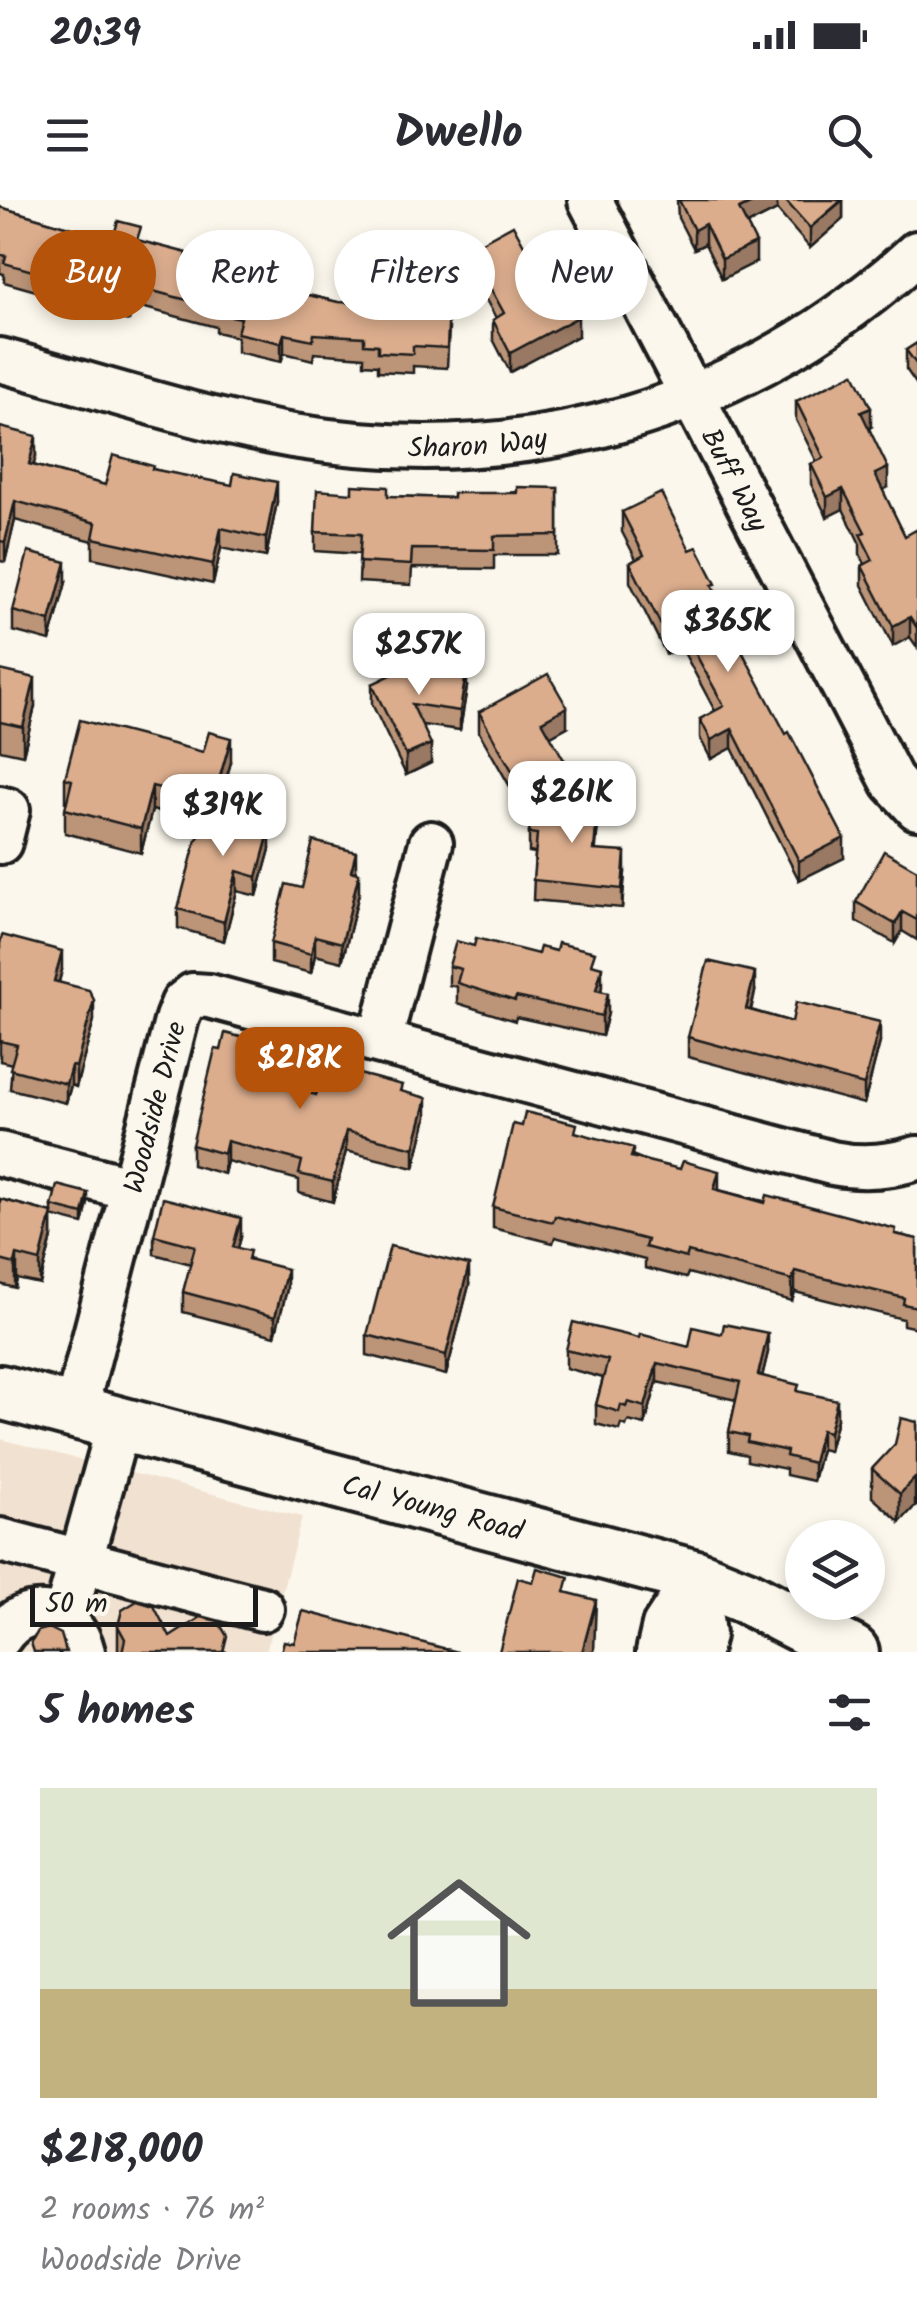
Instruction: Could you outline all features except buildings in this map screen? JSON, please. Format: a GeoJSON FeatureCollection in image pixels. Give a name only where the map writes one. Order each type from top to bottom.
{"type":"FeatureCollection","features":[{"type":"Feature","properties":{"kind":"main road","name":"Cal Young Road"},"geometry":{"type":"LineString","coordinates":[[0,1392],[696,1577],[746,1597],[852,1652]]}},
{"type":"Feature","properties":{"kind":"street","name":"Buff Way"},"geometry":{"type":"LineString","coordinates":[[590,200],[893,782],[917,808]]}},
{"type":"Feature","properties":{"kind":"street","name":"Sharon Way"},"geometry":{"type":"LineString","coordinates":[[0,360],[257,428],[381,446],[474,444],[559,434],[652,412],[692,397],[815,335],[917,253]]}},
{"type":"Feature","properties":{"kind":"street"},"geometry":{"type":"LineString","coordinates":[[380,1041],[432,843]]}},
{"type":"Feature","properties":{"kind":"street","name":"Woodside Drive"},"geometry":{"type":"LineString","coordinates":[[74,1636],[97,1418],[132,1189],[178,1018],[187,998],[209,996],[847,1166],[891,1166],[917,1158]]}},
{"type":"Feature","properties":{"kind":"street"},"geometry":{"type":"LineString","coordinates":[[0,1154],[132,1189]]}},
{"type":"Feature","properties":{"kind":"street"},"geometry":{"type":"LineString","coordinates":[[0,1540],[262,1609]]}},
{"type":"Feature","properties":{"kind":"street"},"geometry":{"type":"LineString","coordinates":[[658,1652],[664,1626],[696,1577]]}},
{"type":"Feature","properties":{"kind":"street"},"geometry":{"type":"LineString","coordinates":[[696,1577],[703,1635],[698,1652]]}},
{"type":"Feature","properties":{"kind":"street"},"geometry":{"type":"LineString","coordinates":[[0,1637],[18,1618],[46,1613],[74,1636]]}},
{"type":"Feature","properties":{"kind":"shaded area"},"geometry":{"type":"Polygon","coordinates":[[[0,1439],[302,1517],[266,1652],[0,1652],[0,1439]]]}}]}
